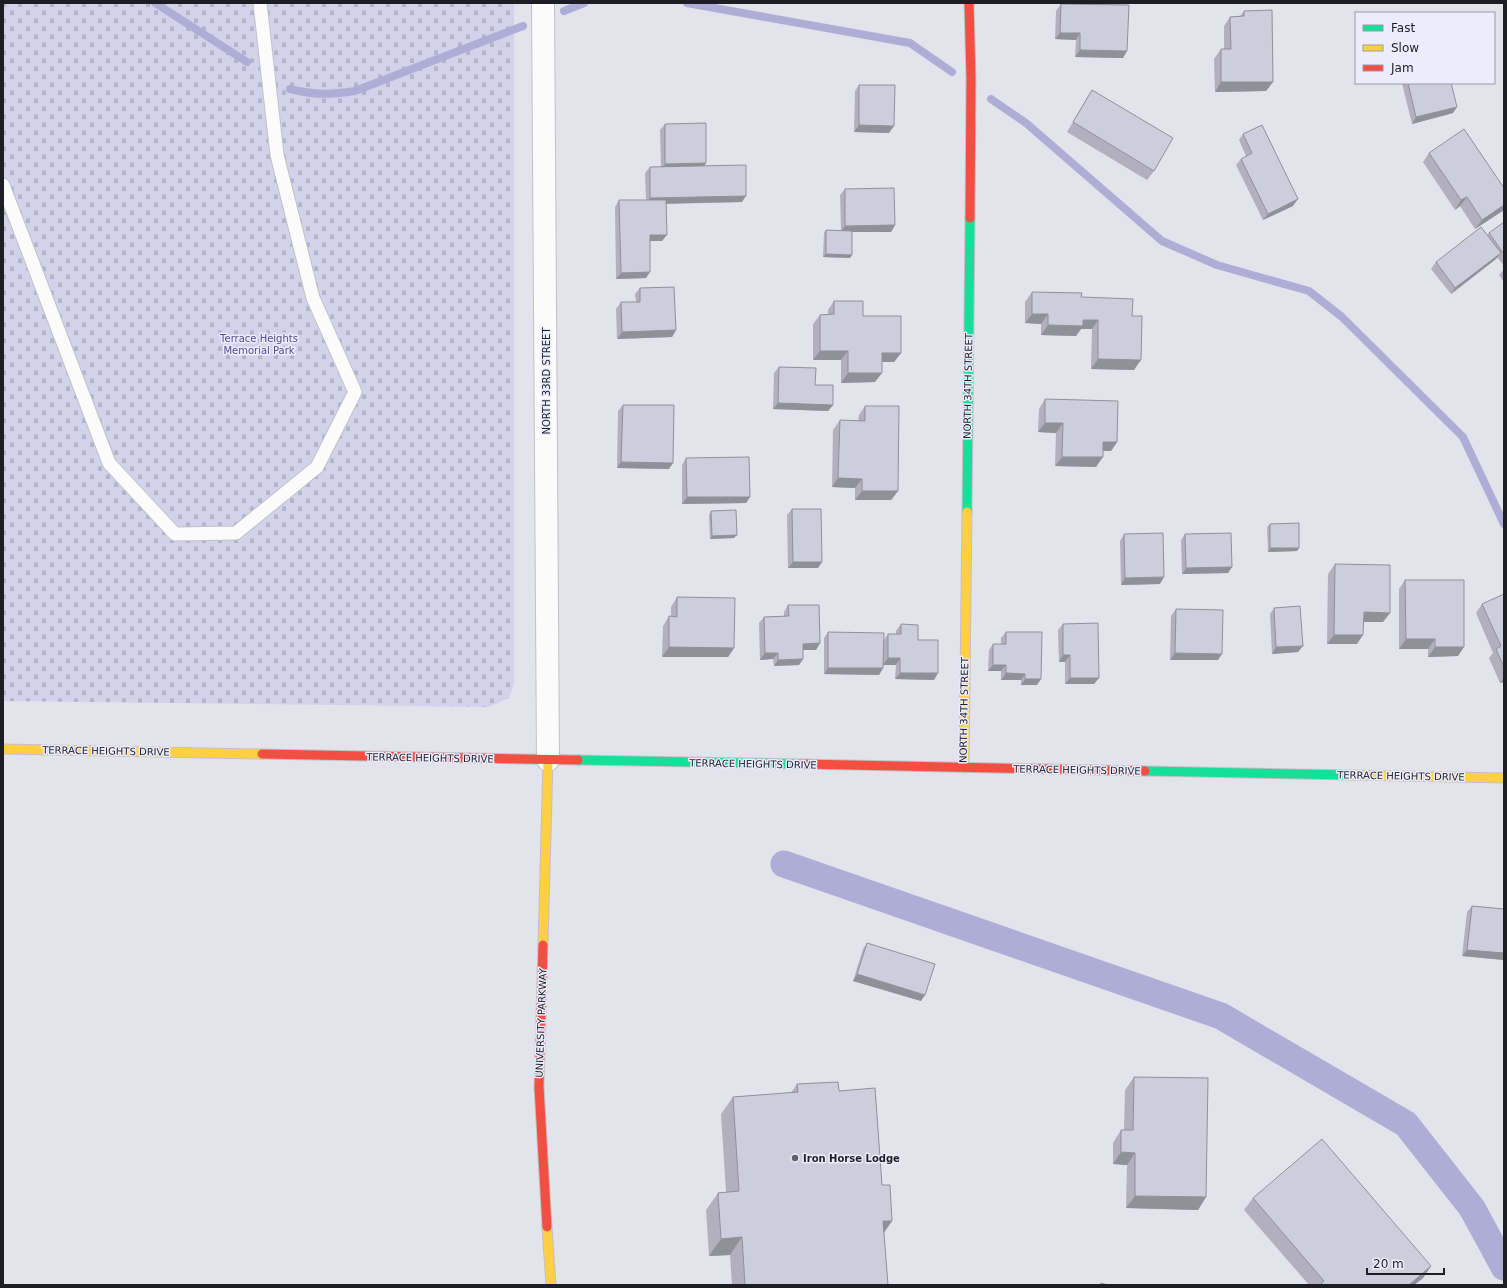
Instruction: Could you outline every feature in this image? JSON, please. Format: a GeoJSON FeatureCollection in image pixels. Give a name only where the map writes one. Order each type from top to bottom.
{"type":"FeatureCollection","features":[{"type":"Feature","properties":{"kind":"main road","name":"NORTH 34TH STREET"},"geometry":{"type":"LineString","coordinates":[[964,768],[972,78],[969,3]]}},
{"type":"Feature","properties":{"kind":"main road","name":"TERRACE HEIGHTS DRIVE"},"geometry":{"type":"LineString","coordinates":[[3,750],[1504,778]]}},
{"type":"Feature","properties":{"kind":"main road","name":"UNIVERSITY PARKWAY"},"geometry":{"type":"LineString","coordinates":[[548,760],[539,1088],[551,1285]]}},
{"type":"Feature","properties":{"kind":"street","name":"NORTH 33RD STREET"},"geometry":{"type":"LineString","coordinates":[[543,3],[548,760]]}},
{"type":"Feature","properties":{"kind":"lane"},"geometry":{"type":"LineString","coordinates":[[3,185],[109,463],[175,534],[236,533],[317,467],[355,392],[313,298],[277,155],[260,3]]}},
{"type":"Feature","properties":{"kind":"green space","name":"Terrace Heights Memorial Park"},"geometry":{"type":"Polygon","coordinates":[[[3,3],[514,3],[514,684],[509,698],[489,707],[3,701],[3,3]]]}},
{"type":"Feature","properties":{"kind":"building"},"geometry":{"type":"Polygon","coordinates":[[[1061,4],[1129,5],[1127,51],[1080,50],[1080,33],[1060,33],[1061,4]]]}},
{"type":"Feature","properties":{"kind":"building"},"geometry":{"type":"Polygon","coordinates":[[[1272,10],[1273,82],[1221,82],[1221,49],[1231,49],[1230,17],[1244,16],[1244,11],[1272,10]]]}},
{"type":"Feature","properties":{"kind":"building"},"geometry":{"type":"Polygon","coordinates":[[[1408,84],[1451,84],[1457,107],[1416,117],[1408,84]]]}},
{"type":"Feature","properties":{"kind":"building"},"geometry":{"type":"Polygon","coordinates":[[[859,85],[895,85],[894,126],[859,125],[859,85]]]}},
{"type":"Feature","properties":{"kind":"building"},"geometry":{"type":"Polygon","coordinates":[[[1092,90],[1173,138],[1154,171],[1073,122],[1092,90]]]}},
{"type":"Feature","properties":{"kind":"building"},"geometry":{"type":"Polygon","coordinates":[[[706,123],[706,163],[665,164],[665,124],[706,123]]]}},
{"type":"Feature","properties":{"kind":"building"},"geometry":{"type":"Polygon","coordinates":[[[1262,125],[1298,199],[1268,214],[1241,159],[1252,153],[1243,134],[1262,125]]]}},
{"type":"Feature","properties":{"kind":"building"},"geometry":{"type":"Polygon","coordinates":[[[1464,129],[1504,188],[1504,205],[1482,220],[1467,197],[1461,200],[1429,153],[1464,129]]]}},
{"type":"Feature","properties":{"kind":"building"},"geometry":{"type":"Polygon","coordinates":[[[746,165],[746,196],[650,198],[650,167],[746,165]]]}},
{"type":"Feature","properties":{"kind":"building"},"geometry":{"type":"Polygon","coordinates":[[[894,188],[895,225],[845,226],[845,189],[894,188]]]}},
{"type":"Feature","properties":{"kind":"building"},"geometry":{"type":"Polygon","coordinates":[[[619,200],[666,200],[667,235],[650,235],[650,272],[621,273],[619,200]]]}},
{"type":"Feature","properties":{"kind":"building"},"geometry":{"type":"Polygon","coordinates":[[[1504,222],[1504,254],[1489,233],[1504,222]]]}},
{"type":"Feature","properties":{"kind":"building"},"geometry":{"type":"Polygon","coordinates":[[[1481,227],[1501,253],[1455,288],[1436,262],[1481,227]]]}},
{"type":"Feature","properties":{"kind":"building"},"geometry":{"type":"Polygon","coordinates":[[[826,230],[852,231],[852,255],[826,254],[826,230]]]}},
{"type":"Feature","properties":{"kind":"building"},"geometry":{"type":"Polygon","coordinates":[[[674,287],[676,330],[622,332],[621,302],[640,302],[640,288],[674,287]]]}},
{"type":"Feature","properties":{"kind":"building"},"geometry":{"type":"Polygon","coordinates":[[[1032,292],[1082,293],[1081,297],[1133,299],[1132,316],[1142,316],[1141,360],[1098,359],[1098,320],[1083,320],[1083,326],[1048,325],[1048,314],[1032,314],[1032,292]]]}},
{"type":"Feature","properties":{"kind":"building"},"geometry":{"type":"Polygon","coordinates":[[[834,301],[863,301],[863,316],[901,316],[901,353],[882,353],[882,373],[848,373],[848,351],[820,351],[820,315],[834,314],[834,301]]]}},
{"type":"Feature","properties":{"kind":"building"},"geometry":{"type":"Polygon","coordinates":[[[779,367],[816,368],[815,385],[833,385],[833,405],[778,403],[779,367]]]}},
{"type":"Feature","properties":{"kind":"building"},"geometry":{"type":"Polygon","coordinates":[[[1045,399],[1118,401],[1117,442],[1103,442],[1103,457],[1062,457],[1063,423],[1045,423],[1045,399]]]}},
{"type":"Feature","properties":{"kind":"building"},"geometry":{"type":"Polygon","coordinates":[[[623,405],[674,405],[673,463],[621,462],[623,405]]]}},
{"type":"Feature","properties":{"kind":"building"},"geometry":{"type":"Polygon","coordinates":[[[865,406],[899,406],[898,491],[862,491],[862,479],[838,478],[840,420],[865,421],[865,406]]]}},
{"type":"Feature","properties":{"kind":"building"},"geometry":{"type":"Polygon","coordinates":[[[749,457],[750,497],[687,497],[686,458],[749,457]]]}},
{"type":"Feature","properties":{"kind":"building"},"geometry":{"type":"Polygon","coordinates":[[[792,509],[821,509],[822,562],[793,562],[792,509]]]}},
{"type":"Feature","properties":{"kind":"building"},"geometry":{"type":"Polygon","coordinates":[[[736,510],[737,535],[712,536],[711,511],[736,510]]]}},
{"type":"Feature","properties":{"kind":"building"},"geometry":{"type":"Polygon","coordinates":[[[1299,523],[1299,548],[1270,548],[1270,524],[1299,523]]]}},
{"type":"Feature","properties":{"kind":"building"},"geometry":{"type":"Polygon","coordinates":[[[1163,533],[1164,577],[1125,578],[1124,534],[1163,533]]]}},
{"type":"Feature","properties":{"kind":"building"},"geometry":{"type":"Polygon","coordinates":[[[1231,533],[1232,567],[1186,568],[1185,534],[1231,533]]]}},
{"type":"Feature","properties":{"kind":"building"},"geometry":{"type":"Polygon","coordinates":[[[1335,564],[1390,565],[1390,613],[1364,612],[1363,635],[1334,635],[1335,564]]]}},
{"type":"Feature","properties":{"kind":"building"},"geometry":{"type":"Polygon","coordinates":[[[1405,580],[1464,580],[1464,647],[1435,647],[1435,639],[1406,639],[1405,580]]]}},
{"type":"Feature","properties":{"kind":"building"},"geometry":{"type":"Polygon","coordinates":[[[1504,594],[1504,667],[1496,649],[1501,646],[1482,604],[1504,594]]]}},
{"type":"Feature","properties":{"kind":"building"},"geometry":{"type":"Polygon","coordinates":[[[677,597],[735,598],[734,648],[669,647],[669,616],[677,617],[677,597]]]}},
{"type":"Feature","properties":{"kind":"building"},"geometry":{"type":"Polygon","coordinates":[[[788,605],[819,605],[820,643],[803,644],[803,659],[778,660],[778,653],[765,653],[764,617],[789,616],[788,605]]]}},
{"type":"Feature","properties":{"kind":"building"},"geometry":{"type":"Polygon","coordinates":[[[1300,606],[1303,646],[1276,647],[1274,608],[1300,606]]]}},
{"type":"Feature","properties":{"kind":"building"},"geometry":{"type":"Polygon","coordinates":[[[1176,609],[1223,610],[1222,654],[1175,653],[1176,609]]]}},
{"type":"Feature","properties":{"kind":"building"},"geometry":{"type":"Polygon","coordinates":[[[1098,623],[1099,678],[1070,678],[1070,655],[1063,655],[1063,624],[1098,623]]]}},
{"type":"Feature","properties":{"kind":"building"},"geometry":{"type":"Polygon","coordinates":[[[901,624],[918,625],[918,640],[938,640],[938,673],[900,673],[900,658],[888,658],[888,634],[901,634],[901,624]]]}},
{"type":"Feature","properties":{"kind":"building"},"geometry":{"type":"Polygon","coordinates":[[[828,632],[884,633],[883,668],[828,668],[828,632]]]}},
{"type":"Feature","properties":{"kind":"building"},"geometry":{"type":"Polygon","coordinates":[[[1006,632],[1042,632],[1041,679],[1025,679],[1025,674],[1006,673],[1006,665],[993,665],[993,644],[1006,644],[1006,632]]]}},
{"type":"Feature","properties":{"kind":"building"},"geometry":{"type":"Polygon","coordinates":[[[1472,906],[1504,909],[1504,953],[1467,950],[1472,906]]]}},
{"type":"Feature","properties":{"kind":"building"},"geometry":{"type":"Polygon","coordinates":[[[867,943],[935,964],[925,995],[857,974],[867,943]]]}},
{"type":"Feature","properties":{"kind":"building"},"geometry":{"type":"Polygon","coordinates":[[[1134,1077],[1208,1078],[1206,1197],[1135,1196],[1135,1153],[1121,1152],[1121,1130],[1133,1130],[1134,1077]]]}},
{"type":"Feature","properties":{"kind":"building","name":"Iron Horse Lodge"},"geometry":{"type":"Polygon","coordinates":[[[838,1082],[839,1091],[875,1088],[882,1185],[890,1185],[892,1221],[883,1221],[888,1285],[745,1285],[742,1237],[721,1239],[718,1193],[739,1191],[733,1097],[798,1092],[797,1084],[838,1082]]]}},
{"type":"Feature","properties":{"kind":"building"},"geometry":{"type":"Polygon","coordinates":[[[1322,1139],[1431,1266],[1409,1285],[1320,1285],[1324,1281],[1253,1198],[1322,1139]]]}},
{"type":"Feature","properties":{"kind":"waterway"},"geometry":{"type":"LineString","coordinates":[[155,3],[247,62]]}},
{"type":"Feature","properties":{"kind":"waterway"},"geometry":{"type":"LineString","coordinates":[[564,11],[584,3]]}},
{"type":"Feature","properties":{"kind":"waterway"},"geometry":{"type":"LineString","coordinates":[[687,3],[910,43],[952,72]]}},
{"type":"Feature","properties":{"kind":"waterway"},"geometry":{"type":"LineString","coordinates":[[290,89],[322,94],[355,91],[523,26]]}},
{"type":"Feature","properties":{"kind":"waterway"},"geometry":{"type":"LineString","coordinates":[[991,99],[1026,123],[1162,241],[1217,265],[1309,291],[1342,317],[1463,437],[1504,524]]}},
{"type":"Feature","properties":{"kind":"waterway"},"geometry":{"type":"LineString","coordinates":[[784,864],[1221,1016],[1406,1124],[1472,1208],[1504,1267]]}},
{"type":"Feature","properties":{"kind":"traffic: fast"},"geometry":{"type":"LineString","coordinates":[[967,512],[970,218]]}},
{"type":"Feature","properties":{"kind":"traffic: fast"},"geometry":{"type":"LineString","coordinates":[[578,760],[802,764]]}},
{"type":"Feature","properties":{"kind":"traffic: fast"},"geometry":{"type":"LineString","coordinates":[[1145,771],[1351,775]]}},
{"type":"Feature","properties":{"kind":"traffic: slow"},"geometry":{"type":"LineString","coordinates":[[964,768],[967,512]]}},
{"type":"Feature","properties":{"kind":"traffic: slow"},"geometry":{"type":"LineString","coordinates":[[3,749],[262,754]]}},
{"type":"Feature","properties":{"kind":"traffic: slow"},"geometry":{"type":"LineString","coordinates":[[543,945],[548,760]]}},
{"type":"Feature","properties":{"kind":"traffic: slow"},"geometry":{"type":"LineString","coordinates":[[1351,775],[1504,778]]}},
{"type":"Feature","properties":{"kind":"traffic: slow"},"geometry":{"type":"LineString","coordinates":[[547,1227],[551,1285]]}},
{"type":"Feature","properties":{"kind":"traffic: jam"},"geometry":{"type":"LineString","coordinates":[[969,3],[971,78],[970,218]]}},
{"type":"Feature","properties":{"kind":"traffic: jam"},"geometry":{"type":"LineString","coordinates":[[262,754],[578,760]]}},
{"type":"Feature","properties":{"kind":"traffic: jam"},"geometry":{"type":"LineString","coordinates":[[802,764],[1145,771]]}},
{"type":"Feature","properties":{"kind":"traffic: jam"},"geometry":{"type":"LineString","coordinates":[[543,945],[539,1087],[547,1227]]}},
{"type":"Feature","properties":{"kind":"place","name":"Iron Horse Lodge"},"geometry":{"type":"Point","coordinates":[795,1158]}}]}
